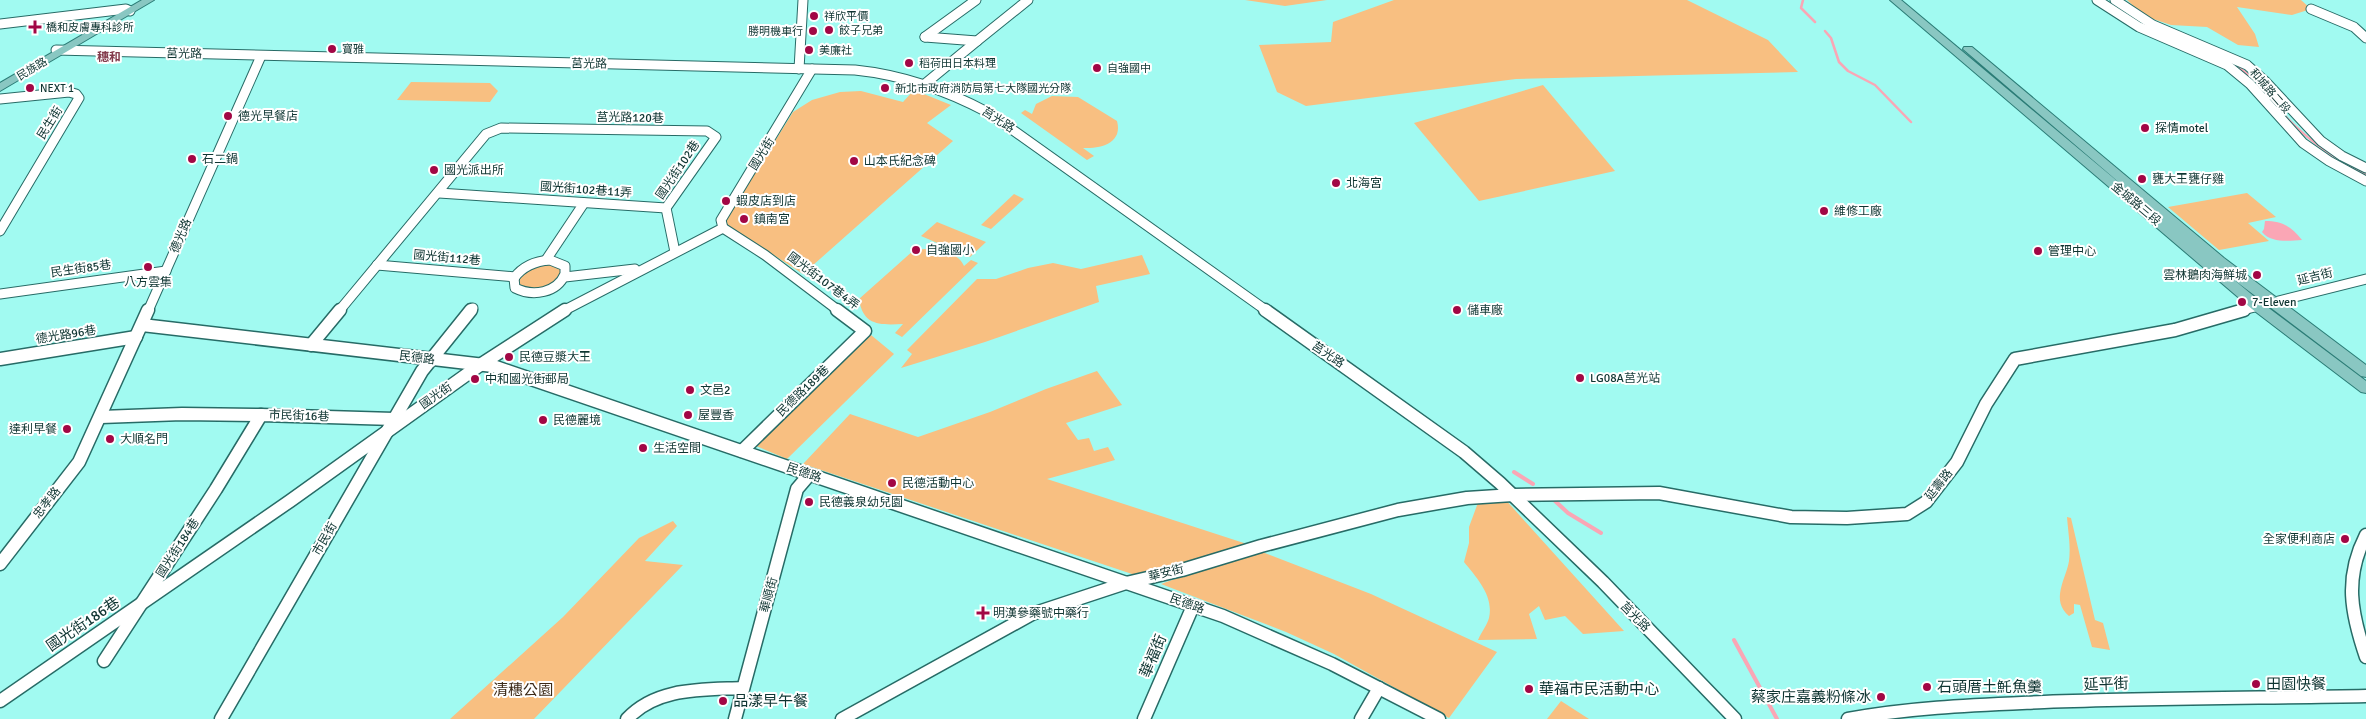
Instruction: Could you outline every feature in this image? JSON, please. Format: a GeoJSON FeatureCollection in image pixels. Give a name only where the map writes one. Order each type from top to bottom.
{"type":"FeatureCollection","features":[{"type":"Feature","properties":{"kind":"main road"},"geometry":{"type":"LineString","coordinates":[[60,50],[141,0]]}},
{"type":"Feature","properties":{"kind":"main road"},"geometry":{"type":"LineString","coordinates":[[125,11],[149,0]]}},
{"type":"Feature","properties":{"kind":"main road"},"geometry":{"type":"LineString","coordinates":[[1894,0],[1917,13]]}},
{"type":"Feature","properties":{"kind":"main road"},"geometry":{"type":"LineString","coordinates":[[1908,0],[1917,13]]}},
{"type":"Feature","properties":{"kind":"main road","name":"金城路三段"},"geometry":{"type":"LineString","coordinates":[[1917,13],[2271,302],[2366,372]]}},
{"type":"Feature","properties":{"kind":"main road","name":"金城路三段"},"geometry":{"type":"LineString","coordinates":[[1917,13],[2257,306],[2366,388]]}},
{"type":"Feature","properties":{"kind":"main road","name":"民族路"},"geometry":{"type":"LineString","coordinates":[[0,82],[60,50]]}},
{"type":"Feature","properties":{"kind":"main road","name":"民族路"},"geometry":{"type":"LineString","coordinates":[[0,88],[60,50]]}},
{"type":"Feature","properties":{"kind":"street"},"geometry":{"type":"LineString","coordinates":[[799,69],[803,0]]}},
{"type":"Feature","properties":{"kind":"street"},"geometry":{"type":"LineString","coordinates":[[976,0],[925,37],[977,41]]}},
{"type":"Feature","properties":{"kind":"street"},"geometry":{"type":"LineString","coordinates":[[926,83],[1028,0]]}},
{"type":"Feature","properties":{"kind":"street","name":"和城路二段"},"geometry":{"type":"LineString","coordinates":[[2097,0],[2115,15],[2132,24],[2216,59],[2232,68],[2244,77],[2295,137],[2312,151],[2366,181]]}},
{"type":"Feature","properties":{"kind":"street","name":"和城路二段"},"geometry":{"type":"LineString","coordinates":[[2115,0],[2153,25],[2247,65],[2265,81],[2321,141],[2366,168]]}},
{"type":"Feature","properties":{"kind":"street"},"geometry":{"type":"LineString","coordinates":[[2311,9],[2354,27],[2366,38]]}},
{"type":"Feature","properties":{"kind":"street"},"geometry":{"type":"LineString","coordinates":[[0,25],[125,11]]}},
{"type":"Feature","properties":{"kind":"street","name":"莒光路"},"geometry":{"type":"LineString","coordinates":[[60,50],[812,69],[877,72],[914,78],[989,113],[1434,429],[1513,495],[1736,719]]}},
{"type":"Feature","properties":{"kind":"street","name":"德光路"},"geometry":{"type":"LineString","coordinates":[[91,439],[216,153],[261,56]]}},
{"type":"Feature","properties":{"kind":"street","name":"國光街"},"geometry":{"type":"LineString","coordinates":[[104,660],[140,606],[480,365],[577,302],[723,228],[720,220],[812,69]]}},
{"type":"Feature","properties":{"kind":"street","name":"民生街"},"geometry":{"type":"LineString","coordinates":[[0,99],[69,92],[76,94],[79,98],[0,231]]}},
{"type":"Feature","properties":{"kind":"street","name":"莒光路120巷"},"geometry":{"type":"LineString","coordinates":[[311,345],[492,130],[501,128],[547,128],[707,131],[712,135]]}},
{"type":"Feature","properties":{"kind":"street","name":"國光街102巷"},"geometry":{"type":"LineString","coordinates":[[675,252],[666,208],[716,137],[712,135]]}},
{"type":"Feature","properties":{"kind":"street","name":"國光街102巷11弄"},"geometry":{"type":"LineString","coordinates":[[439,193],[666,208]]}},
{"type":"Feature","properties":{"kind":"street"},"geometry":{"type":"LineString","coordinates":[[546,260],[584,203]]}},
{"type":"Feature","properties":{"kind":"street","name":"國光街107巷4弄"},"geometry":{"type":"LineString","coordinates":[[723,228],[765,255],[865,330]]}},
{"type":"Feature","properties":{"kind":"street"},"geometry":{"type":"LineString","coordinates":[[565,277],[565,266],[556,261],[546,260],[524,267],[515,277],[515,288],[520,292],[535,294],[553,288],[565,277],[644,268]]}},
{"type":"Feature","properties":{"kind":"street","name":"國光街112巷"},"geometry":{"type":"LineString","coordinates":[[377,265],[515,277]]}},
{"type":"Feature","properties":{"kind":"street","name":"民生街85巷"},"geometry":{"type":"LineString","coordinates":[[0,294],[155,271],[166,271]]}},
{"type":"Feature","properties":{"kind":"street","name":"延吉街"},"geometry":{"type":"LineString","coordinates":[[2271,302],[2366,279]]}},
{"type":"Feature","properties":{"kind":"street","name":"延壽路"},"geometry":{"type":"LineString","coordinates":[[1513,495],[1659,493],[1690,497],[1791,517],[1847,518],[1907,514],[1926,502],[1956,462],[1986,404],[2015,359],[2175,330],[2271,302]]}},
{"type":"Feature","properties":{"kind":"street","name":"市民街"},"geometry":{"type":"LineString","coordinates":[[221,719],[430,360],[473,308]]}},
{"type":"Feature","properties":{"kind":"street","name":"民德路"},"geometry":{"type":"LineString","coordinates":[[142,325],[494,366],[1223,616],[1332,664],[1379,688],[1423,715],[1439,719]]}},
{"type":"Feature","properties":{"kind":"street","name":"民德路189巷"},"geometry":{"type":"LineString","coordinates":[[742,451],[865,330]]}},
{"type":"Feature","properties":{"kind":"street","name":"德光路96巷"},"geometry":{"type":"LineString","coordinates":[[0,359],[136,337]]}},
{"type":"Feature","properties":{"kind":"street"},"geometry":{"type":"LineString","coordinates":[[100,417],[182,414],[261,415]]}},
{"type":"Feature","properties":{"kind":"street","name":"市民街16巷"},"geometry":{"type":"LineString","coordinates":[[216,490],[261,415],[394,419]]}},
{"type":"Feature","properties":{"kind":"street","name":"忠孝路"},"geometry":{"type":"LineString","coordinates":[[0,564],[79,462],[91,439]]}},
{"type":"Feature","properties":{"kind":"street","name":"華順街"},"geometry":{"type":"LineString","coordinates":[[735,719],[798,489],[809,475]]}},
{"type":"Feature","properties":{"kind":"street","name":"國光街184巷"},"geometry":{"type":"LineString","coordinates":[[140,606],[216,490]]}},
{"type":"Feature","properties":{"kind":"street","name":"華安街"},"geometry":{"type":"LineString","coordinates":[[842,719],[1032,614],[1126,583],[1182,570],[1261,546],[1398,510],[1467,498],[1513,495]]}},
{"type":"Feature","properties":{"kind":"street"},"geometry":{"type":"LineString","coordinates":[[2366,536],[2355,556],[2350,576],[2356,623],[2366,657]]}},
{"type":"Feature","properties":{"kind":"street","name":"國光街186巷"},"geometry":{"type":"LineString","coordinates":[[0,701],[140,606]]}},
{"type":"Feature","properties":{"kind":"street","name":"華福街"},"geometry":{"type":"LineString","coordinates":[[1144,719],[1193,606]]}},
{"type":"Feature","properties":{"kind":"street"},"geometry":{"type":"LineString","coordinates":[[627,719],[646,703],[678,692],[744,688]]}},
{"type":"Feature","properties":{"kind":"street"},"geometry":{"type":"LineString","coordinates":[[1361,719],[1379,688]]}},
{"type":"Feature","properties":{"kind":"street","name":"延平街"},"geometry":{"type":"LineString","coordinates":[[1848,719],[1879,712],[1925,708],[2082,701],[2366,696]]}},
{"type":"Feature","properties":{"kind":"green space"},"geometry":{"type":"Polygon","coordinates":[[[1245,0],[1327,0],[1285,6],[1245,0]]]}},
{"type":"Feature","properties":{"kind":"green space"},"geometry":{"type":"Polygon","coordinates":[[[1394,0],[1687,0],[1768,40],[1798,72],[1516,79],[1306,106],[1277,92],[1259,45],[1331,42],[1333,22],[1394,0]]]}},
{"type":"Feature","properties":{"kind":"green space"},"geometry":{"type":"Polygon","coordinates":[[[2127,0],[2301,0],[2311,9],[2292,15],[2237,7],[2255,34],[2259,47],[2238,45],[2207,27],[2171,25],[2144,16],[2127,0]]]}},
{"type":"Feature","properties":{"kind":"green space"},"geometry":{"type":"Polygon","coordinates":[[[411,82],[490,83],[498,91],[490,102],[397,100],[411,82]]]}},
{"type":"Feature","properties":{"kind":"green space"},"geometry":{"type":"Polygon","coordinates":[[[1543,85],[1615,171],[1479,201],[1414,123],[1543,85]]]}},
{"type":"Feature","properties":{"kind":"green space"},"geometry":{"type":"Polygon","coordinates":[[[914,90],[951,105],[927,123],[953,141],[803,274],[724,223],[793,112],[812,100],[840,92],[861,91],[903,102],[914,90]]]}},
{"type":"Feature","properties":{"kind":"green space"},"geometry":{"type":"Polygon","coordinates":[[[1052,96],[1078,97],[1117,121],[1117,135],[1103,146],[1083,148],[1094,156],[1087,160],[1021,113],[1025,110],[1032,114],[1036,104],[1052,96]]]}},
{"type":"Feature","properties":{"kind":"green space"},"geometry":{"type":"Polygon","coordinates":[[[2247,193],[2276,217],[2248,223],[2269,241],[2219,250],[2168,207],[2247,193]]]}},
{"type":"Feature","properties":{"kind":"green space"},"geometry":{"type":"Polygon","coordinates":[[[1014,194],[1024,199],[991,229],[981,225],[1014,194]]]}},
{"type":"Feature","properties":{"kind":"green space"},"geometry":{"type":"Polygon","coordinates":[[[937,222],[986,242],[970,257],[921,236],[937,222]]]}},
{"type":"Feature","properties":{"kind":"green space"},"geometry":{"type":"Polygon","coordinates":[[[914,250],[942,251],[953,255],[964,266],[971,260],[978,263],[902,337],[895,333],[903,324],[880,324],[874,322],[864,314],[859,299],[914,250]]]}},
{"type":"Feature","properties":{"kind":"green space"},"geometry":{"type":"Polygon","coordinates":[[[1142,255],[1150,274],[1096,286],[1099,302],[985,342],[901,368],[912,354],[907,350],[977,279],[996,279],[1028,268],[1053,263],[1081,269],[1142,255]]]}},
{"type":"Feature","properties":{"kind":"green space"},"geometry":{"type":"Polygon","coordinates":[[[551,261],[565,272],[547,289],[519,288],[517,277],[520,273],[551,261]]]}},
{"type":"Feature","properties":{"kind":"green space"},"geometry":{"type":"Polygon","coordinates":[[[871,335],[894,354],[787,459],[756,446],[871,335]]]}},
{"type":"Feature","properties":{"kind":"green space"},"geometry":{"type":"Polygon","coordinates":[[[1097,371],[1122,405],[1066,423],[1078,440],[1089,438],[1094,451],[1108,447],[1115,460],[1047,479],[1247,544],[1138,576],[803,464],[850,414],[918,437],[1097,371]]]}},
{"type":"Feature","properties":{"kind":"green space"},"geometry":{"type":"Polygon","coordinates":[[[1504,498],[1624,631],[1583,634],[1565,616],[1545,620],[1539,606],[1529,614],[1537,639],[1478,640],[1488,621],[1490,610],[1487,595],[1464,562],[1469,543],[1469,527],[1479,500],[1504,498]]]}},
{"type":"Feature","properties":{"kind":"green space"},"geometry":{"type":"Polygon","coordinates":[[[2067,517],[2071,518],[2095,620],[2103,623],[2110,650],[2092,647],[2080,605],[2074,604],[2074,613],[2069,616],[2063,610],[2060,596],[2070,556],[2067,517]]]}},
{"type":"Feature","properties":{"kind":"green space","name":"清穗公園"},"geometry":{"type":"Polygon","coordinates":[[[673,521],[677,526],[645,561],[683,565],[534,719],[450,719],[563,617],[639,538],[673,521]]]}},
{"type":"Feature","properties":{"kind":"green space"},"geometry":{"type":"Polygon","coordinates":[[[1262,552],[1371,594],[1497,652],[1449,718],[1334,654],[1286,632],[1161,584],[1208,567],[1262,552]]]}},
{"type":"Feature","properties":{"kind":"green space"},"geometry":{"type":"Polygon","coordinates":[[[1561,701],[1589,719],[1547,719],[1561,701]]]}},
{"type":"Feature","properties":{"kind":"shaded area"},"geometry":{"type":"Polygon","coordinates":[[[2265,221],[2286,225],[2302,240],[2275,240],[2266,236],[2262,232],[2265,221]]]}},
{"type":"Feature","properties":{"kind":"waterway"},"geometry":{"type":"LineString","coordinates":[[1803,0],[1801,8],[1815,22]]}},
{"type":"Feature","properties":{"kind":"waterway"},"geometry":{"type":"LineString","coordinates":[[1825,31],[1831,38],[1839,62],[1848,71],[1875,85],[1911,122]]}},
{"type":"Feature","properties":{"kind":"waterway"},"geometry":{"type":"LineString","coordinates":[[2236,65],[2314,143],[2366,175]]}},
{"type":"Feature","properties":{"kind":"waterway"},"geometry":{"type":"LineString","coordinates":[[1514,472],[1533,484]]}},
{"type":"Feature","properties":{"kind":"waterway"},"geometry":{"type":"LineString","coordinates":[[1554,500],[1568,513],[1601,533]]}},
{"type":"Feature","properties":{"kind":"waterway"},"geometry":{"type":"LineString","coordinates":[[1734,640],[1777,719]]}},
{"type":"Feature","properties":{"kind":"place","name":"祥欣平價"},"geometry":{"type":"Point","coordinates":[814,16]}},
{"type":"Feature","properties":{"kind":"place","name":"橋和皮膚專科診所"},"geometry":{"type":"Point","coordinates":[35,27]}},
{"type":"Feature","properties":{"kind":"place","name":"餃子兄弟"},"geometry":{"type":"Point","coordinates":[829,30]}},
{"type":"Feature","properties":{"kind":"place","name":"勝明機車行"},"geometry":{"type":"Point","coordinates":[813,31]}},
{"type":"Feature","properties":{"kind":"place","name":"寶雅"},"geometry":{"type":"Point","coordinates":[332,49]}},
{"type":"Feature","properties":{"kind":"place","name":"美廉社"},"geometry":{"type":"Point","coordinates":[809,50]}},
{"type":"Feature","properties":{"kind":"place","name":"稻荷田日本料理"},"geometry":{"type":"Point","coordinates":[909,63]}},
{"type":"Feature","properties":{"kind":"place","name":"自強國中"},"geometry":{"type":"Point","coordinates":[1097,68]}},
{"type":"Feature","properties":{"kind":"place","name":"NEXT 1"},"geometry":{"type":"Point","coordinates":[30,88]}},
{"type":"Feature","properties":{"kind":"place","name":"新北市政府消防局第七大隊國光分隊"},"geometry":{"type":"Point","coordinates":[885,88]}},
{"type":"Feature","properties":{"kind":"place","name":"德光早餐店"},"geometry":{"type":"Point","coordinates":[228,116]}},
{"type":"Feature","properties":{"kind":"place","name":"探情motel"},"geometry":{"type":"Point","coordinates":[2145,128]}},
{"type":"Feature","properties":{"kind":"place","name":"石二鍋"},"geometry":{"type":"Point","coordinates":[192,159]}},
{"type":"Feature","properties":{"kind":"place","name":"山本氏紀念碑"},"geometry":{"type":"Point","coordinates":[854,161]}},
{"type":"Feature","properties":{"kind":"place","name":"國光派出所"},"geometry":{"type":"Point","coordinates":[434,170]}},
{"type":"Feature","properties":{"kind":"place","name":"甕大王甕仔雞"},"geometry":{"type":"Point","coordinates":[2142,179]}},
{"type":"Feature","properties":{"kind":"place","name":"北海宮"},"geometry":{"type":"Point","coordinates":[1336,183]}},
{"type":"Feature","properties":{"kind":"place","name":"蝦皮店到店"},"geometry":{"type":"Point","coordinates":[726,201]}},
{"type":"Feature","properties":{"kind":"place","name":"維修工廠"},"geometry":{"type":"Point","coordinates":[1824,211]}},
{"type":"Feature","properties":{"kind":"place","name":"鎮南宮"},"geometry":{"type":"Point","coordinates":[744,219]}},
{"type":"Feature","properties":{"kind":"place","name":"自強國小"},"geometry":{"type":"Point","coordinates":[916,250]}},
{"type":"Feature","properties":{"kind":"place","name":"管理中心"},"geometry":{"type":"Point","coordinates":[2038,251]}},
{"type":"Feature","properties":{"kind":"place","name":"八方雲集"},"geometry":{"type":"Point","coordinates":[148,267]}},
{"type":"Feature","properties":{"kind":"place","name":"雲林鵝肉海鮮城"},"geometry":{"type":"Point","coordinates":[2257,275]}},
{"type":"Feature","properties":{"kind":"place","name":"7-Eleven"},"geometry":{"type":"Point","coordinates":[2242,302]}},
{"type":"Feature","properties":{"kind":"place","name":"儲車廠"},"geometry":{"type":"Point","coordinates":[1457,310]}},
{"type":"Feature","properties":{"kind":"place","name":"民德豆漿大王"},"geometry":{"type":"Point","coordinates":[509,357]}},
{"type":"Feature","properties":{"kind":"place","name":"LG08A莒光站"},"geometry":{"type":"Point","coordinates":[1580,378]}},
{"type":"Feature","properties":{"kind":"place","name":"中和國光街郵局"},"geometry":{"type":"Point","coordinates":[475,379]}},
{"type":"Feature","properties":{"kind":"place","name":"文邑2"},"geometry":{"type":"Point","coordinates":[690,390]}},
{"type":"Feature","properties":{"kind":"place","name":"屋豐香"},"geometry":{"type":"Point","coordinates":[688,415]}},
{"type":"Feature","properties":{"kind":"place","name":"民德麗境"},"geometry":{"type":"Point","coordinates":[543,420]}},
{"type":"Feature","properties":{"kind":"place","name":"達利早餐"},"geometry":{"type":"Point","coordinates":[67,429]}},
{"type":"Feature","properties":{"kind":"place","name":"大順名門"},"geometry":{"type":"Point","coordinates":[110,439]}},
{"type":"Feature","properties":{"kind":"place","name":"生活空間"},"geometry":{"type":"Point","coordinates":[643,448]}},
{"type":"Feature","properties":{"kind":"place","name":"民德活動中心"},"geometry":{"type":"Point","coordinates":[892,483]}},
{"type":"Feature","properties":{"kind":"place","name":"民德義泉幼兒園"},"geometry":{"type":"Point","coordinates":[809,502]}},
{"type":"Feature","properties":{"kind":"place","name":"全家便利商店"},"geometry":{"type":"Point","coordinates":[2345,539]}},
{"type":"Feature","properties":{"kind":"place","name":"明漢參藥號中藥行"},"geometry":{"type":"Point","coordinates":[983,613]}},
{"type":"Feature","properties":{"kind":"place","name":"田園快餐"},"geometry":{"type":"Point","coordinates":[2256,684]}},
{"type":"Feature","properties":{"kind":"place","name":"石頭厝土魠魚羹"},"geometry":{"type":"Point","coordinates":[1927,687]}},
{"type":"Feature","properties":{"kind":"place","name":"華福市民活動中心"},"geometry":{"type":"Point","coordinates":[1529,689]}},
{"type":"Feature","properties":{"kind":"place","name":"蔡家庄嘉義粉條冰"},"geometry":{"type":"Point","coordinates":[1881,697]}},
{"type":"Feature","properties":{"kind":"place","name":"品漾早午餐"},"geometry":{"type":"Point","coordinates":[723,701]}},
{"type":"Feature","properties":{"kind":"district","name":"穗和"},"geometry":{"type":"Point","coordinates":[109,57]}}]}
